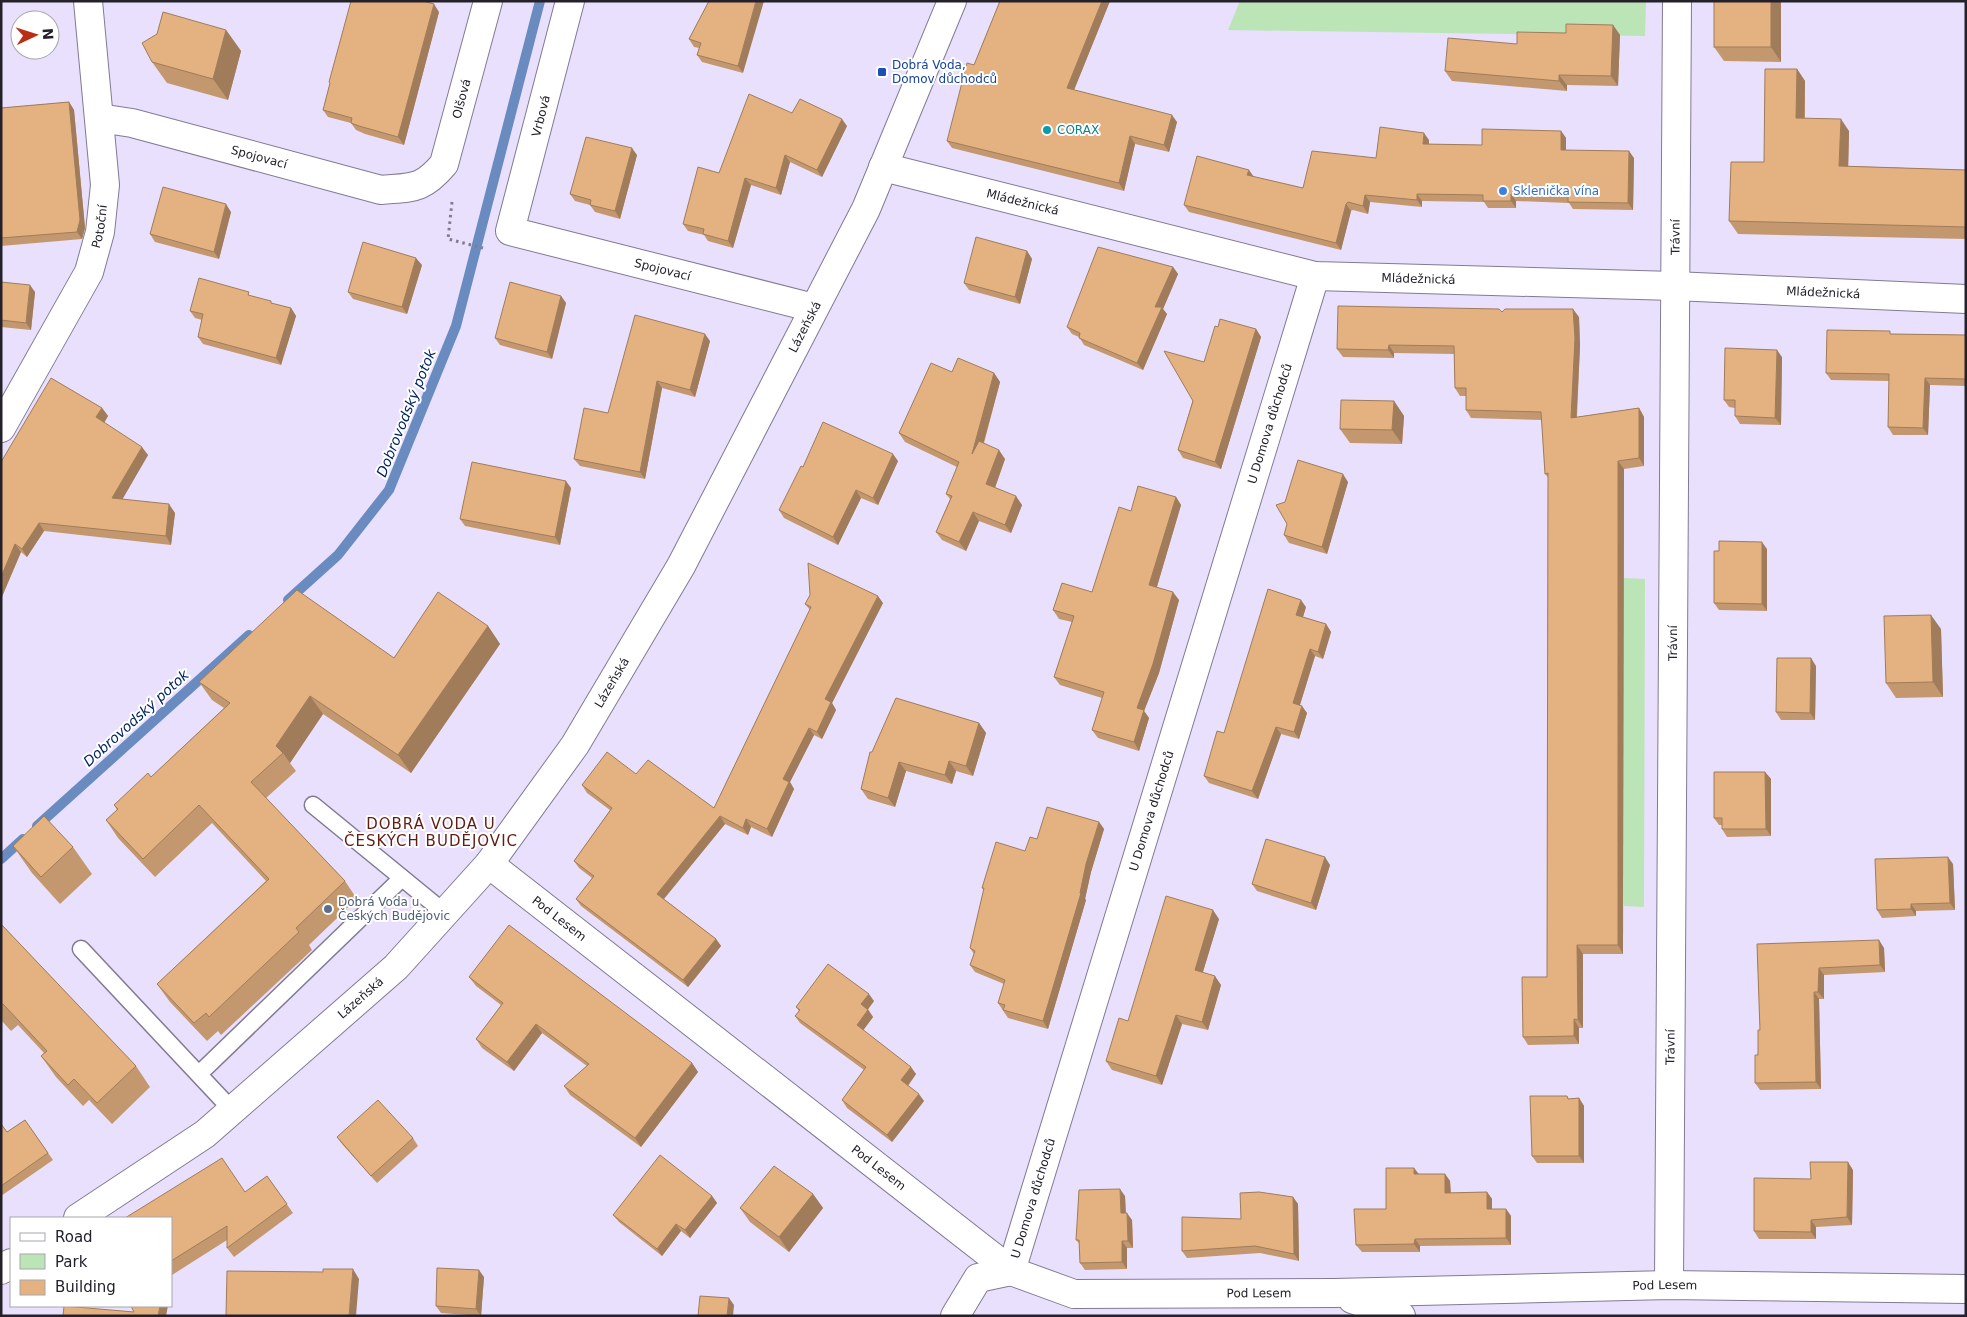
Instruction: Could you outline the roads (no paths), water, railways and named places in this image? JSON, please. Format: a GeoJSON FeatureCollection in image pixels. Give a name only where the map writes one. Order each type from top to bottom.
{"type":"FeatureCollection","features":[{"type":"Feature","properties":{"kind":"street","name":"Potoční"},"geometry":{"type":"LineString","coordinates":[[1,428],[89,272],[100,232],[105,185],[88,1]]}},
{"type":"Feature","properties":{"kind":"street","name":"Olšová"},"geometry":{"type":"LineString","coordinates":[[428,181],[444,164],[488,1]]}},
{"type":"Feature","properties":{"kind":"street","name":"Vrbová"},"geometry":{"type":"LineString","coordinates":[[510,230],[570,1]]}},
{"type":"Feature","properties":{"kind":"street","name":"Lázeňská"},"geometry":{"type":"LineString","coordinates":[[80,1217],[204,1134],[396,967],[489,864],[575,746],[681,566],[866,209],[952,1]]}},
{"type":"Feature","properties":{"kind":"street","name":"Trávní"},"geometry":{"type":"LineString","coordinates":[[1669,1285],[1677,1]]}},
{"type":"Feature","properties":{"kind":"street","name":"Spojovací"},"geometry":{"type":"LineString","coordinates":[[99,118],[132,123],[381,190],[428,181]]}},
{"type":"Feature","properties":{"kind":"street","name":"Mládežnická"},"geometry":{"type":"LineString","coordinates":[[883,168],[1315,276],[1674,286],[1966,299]]}},
{"type":"Feature","properties":{"kind":"street","name":"Spojovací"},"geometry":{"type":"LineString","coordinates":[[510,230],[814,308]]}},
{"type":"Feature","properties":{"kind":"street","name":"U Domova důchodců"},"geometry":{"type":"LineString","coordinates":[[955,1316],[978,1278],[1011,1271],[1315,276]]}},
{"type":"Feature","properties":{"kind":"street","name":"Pod Lesem"},"geometry":{"type":"LineString","coordinates":[[489,864],[1011,1271],[1074,1294],[1334,1293],[1669,1285],[1966,1289]]}},
{"type":"Feature","properties":{"kind":"street","name":"Pod Lesem"},"geometry":{"type":"LineString","coordinates":[[1334,1293],[1401,1316]]}},
{"type":"Feature","properties":{"kind":"lane"},"geometry":{"type":"LineString","coordinates":[[313,805],[444,913]]}},
{"type":"Feature","properties":{"kind":"lane"},"geometry":{"type":"LineString","coordinates":[[198,1074],[402,878]]}},
{"type":"Feature","properties":{"kind":"lane"},"geometry":{"type":"LineString","coordinates":[[81,949],[232,1110]]}},
{"type":"Feature","properties":{"kind":"waterway","name":"Dobrovodský potok"},"geometry":{"type":"LineString","coordinates":[[288,600],[338,555],[389,490],[456,326],[540,1]]}},
{"type":"Feature","properties":{"kind":"waterway","name":"Dobrovodský potok"},"geometry":{"type":"LineString","coordinates":[[37,826],[249,635]]}},
{"type":"Feature","properties":{"kind":"waterway","name":"Dobrovodský potok"},"geometry":{"type":"LineString","coordinates":[[1,859],[23,839]]}},
{"type":"Feature","properties":{"kind":"place","name":"Dobrá Voda, Domov důchodců"},"geometry":{"type":"Point","coordinates":[882,72]}},
{"type":"Feature","properties":{"kind":"place","name":"CORAX"},"geometry":{"type":"Point","coordinates":[1047,130]}},
{"type":"Feature","properties":{"kind":"place","name":"Sklenička vína"},"geometry":{"type":"Point","coordinates":[1503,191]}},
{"type":"Feature","properties":{"kind":"place","name":"Dobrá Voda u Českých Budějovic"},"geometry":{"type":"Point","coordinates":[328,909]}},
{"type":"Feature","properties":{"kind":"district","name":"DOBRÁ VODA U ČESKÝCH BUDĚJOVIC"},"geometry":{"type":"Point","coordinates":[431,832]}}]}
